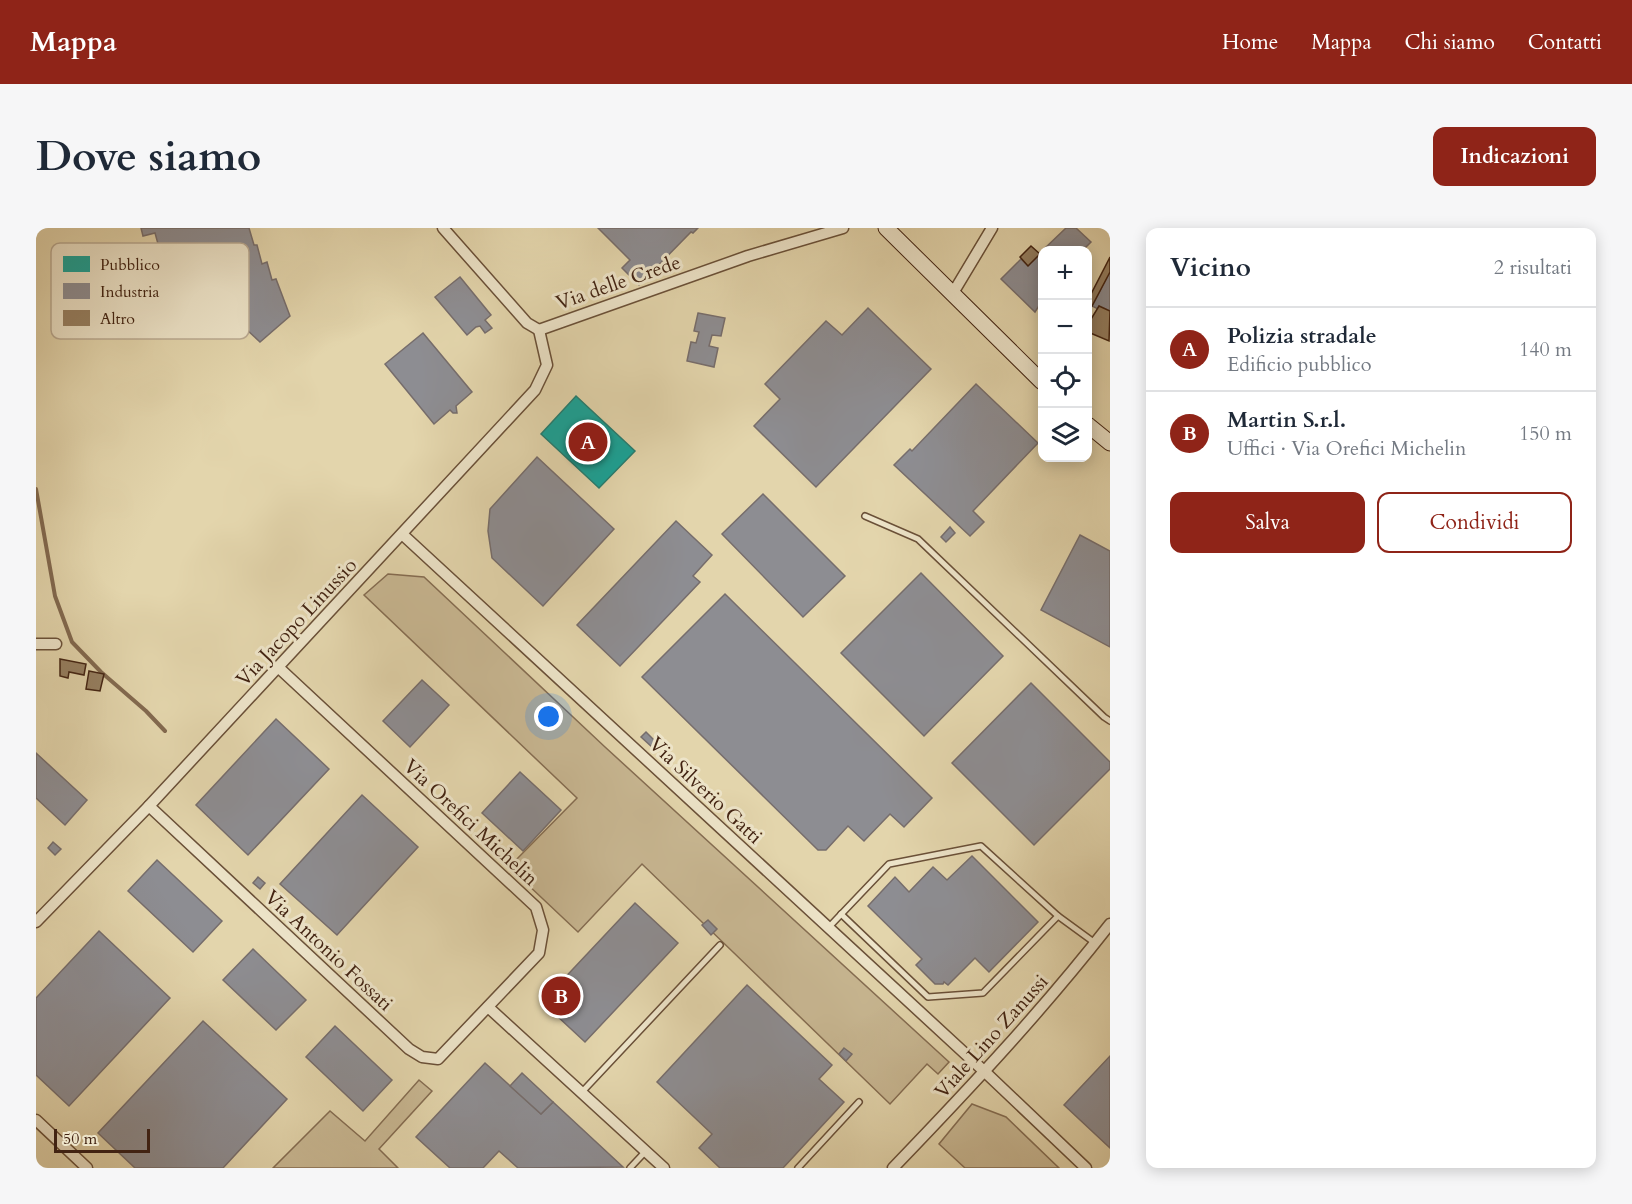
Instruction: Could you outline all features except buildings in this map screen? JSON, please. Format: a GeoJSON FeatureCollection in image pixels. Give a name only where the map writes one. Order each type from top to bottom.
{"type":"FeatureCollection","features":[{"type":"Feature","properties":{"kind":"main road"},"geometry":{"type":"LineString","coordinates":[[886,228],[1038,378]]}},
{"type":"Feature","properties":{"kind":"main road"},"geometry":{"type":"LineString","coordinates":[[1092,428],[1110,443]]}},
{"type":"Feature","properties":{"kind":"street","name":"Via delle Crede"},"geometry":{"type":"LineString","coordinates":[[443,228],[527,322],[539,330],[748,256],[843,228]]}},
{"type":"Feature","properties":{"kind":"street"},"geometry":{"type":"LineString","coordinates":[[953,293],[992,228]]}},
{"type":"Feature","properties":{"kind":"street","name":"Via Jacopo Linussio"},"geometry":{"type":"LineString","coordinates":[[36,922],[149,806],[535,390],[547,365],[539,330]]}},
{"type":"Feature","properties":{"kind":"street","name":"Via Silverio Gatti"},"geometry":{"type":"LineString","coordinates":[[402,534],[1086,1168]]}},
{"type":"Feature","properties":{"kind":"street"},"geometry":{"type":"LineString","coordinates":[[36,644],[56,644]]}},
{"type":"Feature","properties":{"kind":"street","name":"Via Orefici Michelin"},"geometry":{"type":"LineString","coordinates":[[278,666],[536,907],[543,930],[539,953],[488,1007]]}},
{"type":"Feature","properties":{"kind":"street","name":"Via Antonio Fossati"},"geometry":{"type":"LineString","coordinates":[[149,806],[409,1049],[422,1057],[438,1059],[488,1007]]}},
{"type":"Feature","properties":{"kind":"street","name":"Viale Lino Zanussi"},"geometry":{"type":"LineString","coordinates":[[893,1168],[985,1072],[1065,981],[1110,924]]}},
{"type":"Feature","properties":{"kind":"street"},"geometry":{"type":"LineString","coordinates":[[488,1007],[664,1168]]}},
{"type":"Feature","properties":{"kind":"street"},"geometry":{"type":"LineString","coordinates":[[36,1120],[87,1168]]}},
{"type":"Feature","properties":{"kind":"lane"},"geometry":{"type":"LineString","coordinates":[[865,516],[918,539],[1110,721]]}},
{"type":"Feature","properties":{"kind":"lane"},"geometry":{"type":"LineString","coordinates":[[829,928],[890,864],[981,846],[1058,916],[1095,943]]}},
{"type":"Feature","properties":{"kind":"lane"},"geometry":{"type":"LineString","coordinates":[[841,914],[928,997],[983,993],[1058,916]]}},
{"type":"Feature","properties":{"kind":"lane"},"geometry":{"type":"LineString","coordinates":[[582,1092],[720,945]]}},
{"type":"Feature","properties":{"kind":"lane"},"geometry":{"type":"LineString","coordinates":[[798,1168],[860,1102]]}},
{"type":"Feature","properties":{"kind":"lane"},"geometry":{"type":"LineString","coordinates":[[630,1168],[646,1151]]}},
{"type":"Feature","properties":{"kind":"shaded area"},"geometry":{"type":"Polygon","coordinates":[[[388,574],[424,577],[605,747],[949,1062],[938,1074],[927,1064],[890,1104],[642,864],[578,932],[509,867],[577,798],[364,595],[388,574]]]}},
{"type":"Feature","properties":{"kind":"shaded area"},"geometry":{"type":"Polygon","coordinates":[[[419,1080],[432,1091],[379,1149],[398,1168],[273,1168],[330,1111],[365,1141],[419,1080]]]}},
{"type":"Feature","properties":{"kind":"shaded area"},"geometry":{"type":"Polygon","coordinates":[[[972,1104],[1006,1117],[1059,1168],[965,1168],[939,1144],[972,1104]]]}},
{"type":"Feature","properties":{"kind":"waterway"},"geometry":{"type":"LineString","coordinates":[[36,489],[55,596],[72,642],[165,731]]}},
{"type":"Feature","properties":{"kind":"place","name":"Polizia stradale"},"geometry":{"type":"Point","coordinates":[588,442]}},
{"type":"Feature","properties":{"kind":"place","name":"Martin S.r.l."},"geometry":{"type":"Point","coordinates":[561,996]}}]}
